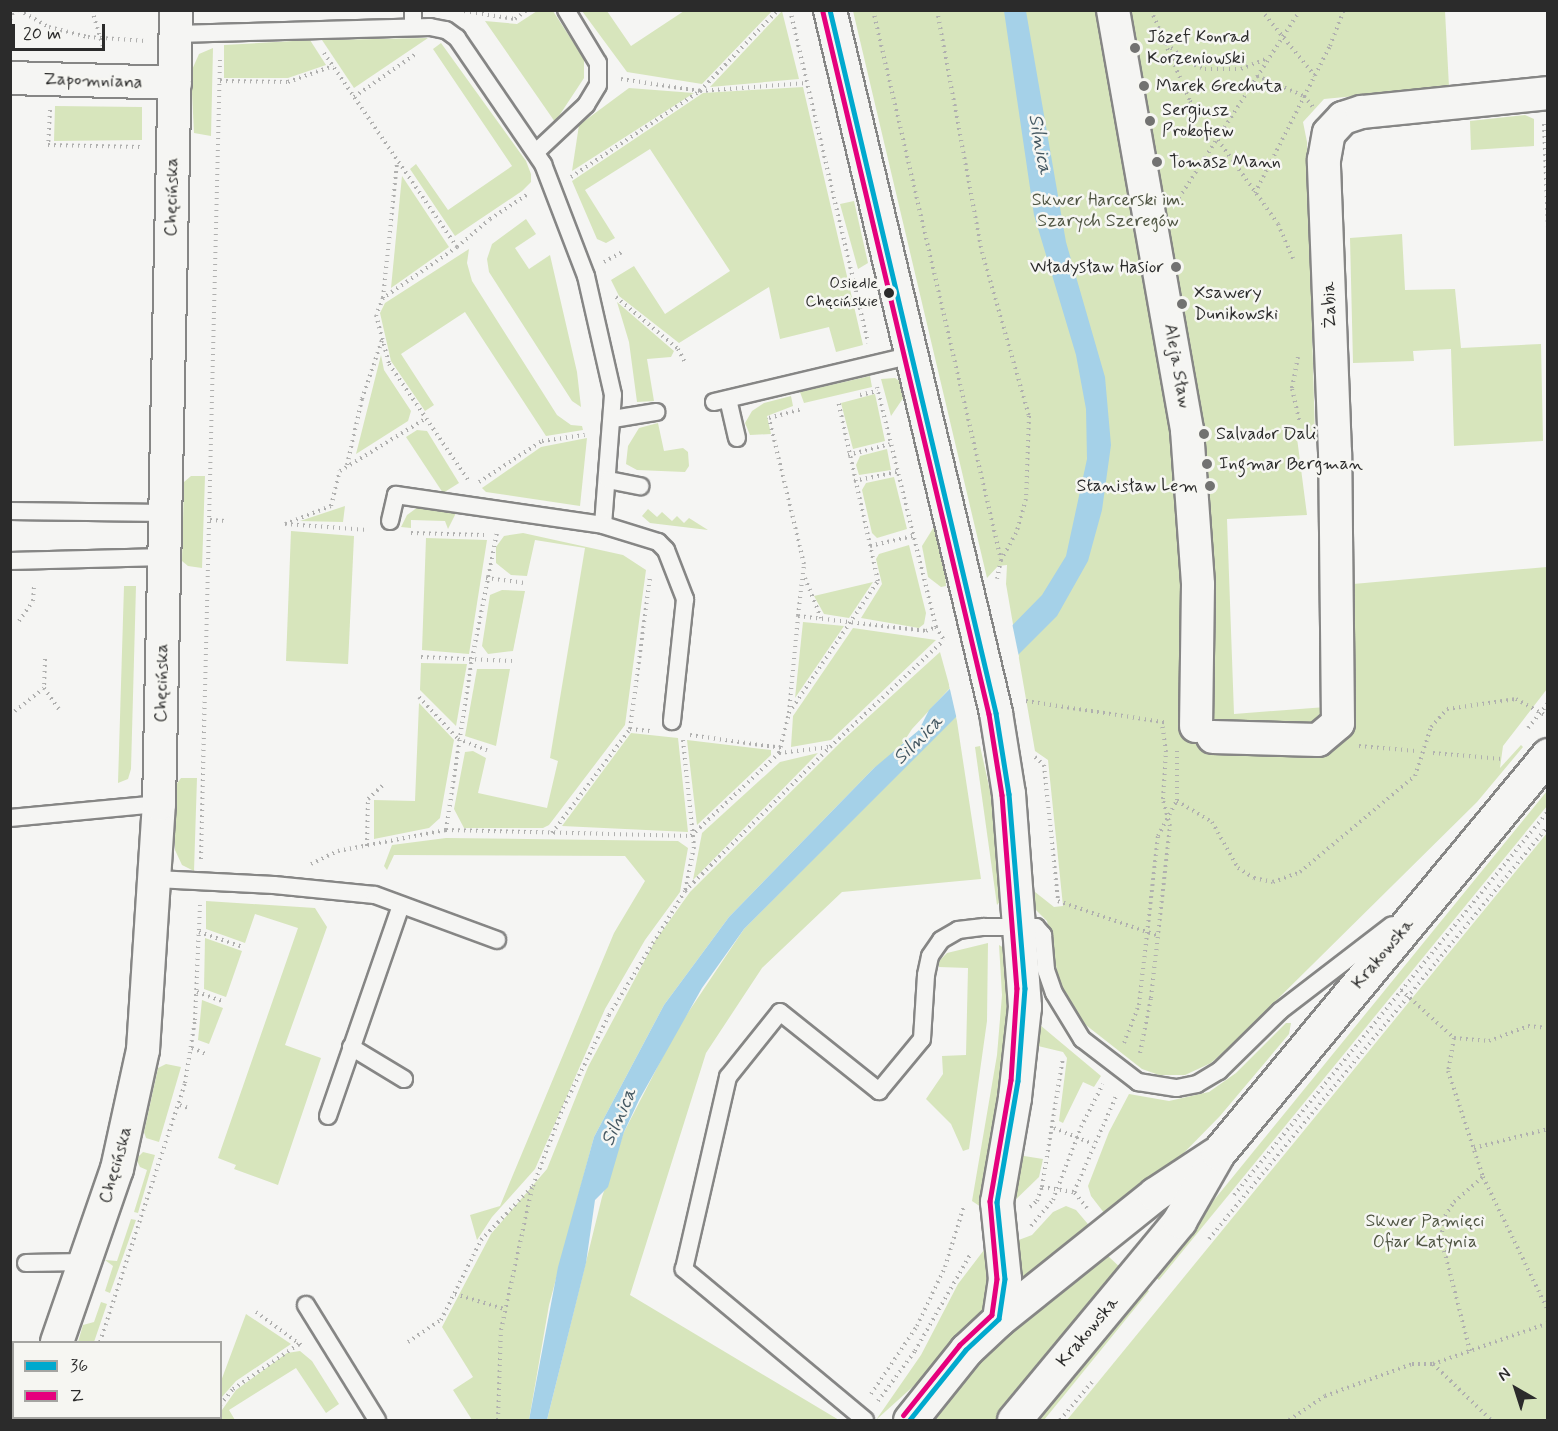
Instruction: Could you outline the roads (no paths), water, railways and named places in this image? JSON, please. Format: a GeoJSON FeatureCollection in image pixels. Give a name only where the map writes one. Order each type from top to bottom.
{"type":"FeatureCollection","features":[{"type":"Feature","properties":{"kind":"street","name":"Aleja Sław"},"geometry":{"type":"LineString","coordinates":[[1113,10],[1187,430],[1198,585],[1195,729]]}},
{"type":"Feature","properties":{"kind":"street"},"geometry":{"type":"LineString","coordinates":[[837,12],[979,641],[1009,712],[1009,794],[1022,927],[1023,1036],[997,1202],[1005,1279],[999,1319]]}},
{"type":"Feature","properties":{"kind":"street","name":"Chęcińska"},"geometry":{"type":"LineString","coordinates":[[57,1341],[117,1168],[137,1089],[156,879],[175,83],[168,29]]}},
{"type":"Feature","properties":{"kind":"street","name":"Zapomniana"},"geometry":{"type":"LineString","coordinates":[[10,78],[175,83]]}},
{"type":"Feature","properties":{"kind":"street","name":"Żabia"},"geometry":{"type":"LineString","coordinates":[[1195,729],[1318,740],[1338,723],[1326,142],[1337,122],[1362,112],[1546,105]]}},
{"type":"Feature","properties":{"kind":"street","name":"Krakowska"},"geometry":{"type":"LineString","coordinates":[[1014,1420],[1179,1221],[1218,1153],[1548,755]]}},
{"type":"Feature","properties":{"kind":"street","name":"Krakowska"},"geometry":{"type":"LineString","coordinates":[[910,1420],[966,1350],[999,1319],[1155,1194],[1218,1153]]}},
{"type":"Feature","properties":{"kind":"lane"},"geometry":{"type":"LineString","coordinates":[[536,152],[586,105],[599,76],[594,56],[566,10]]}},
{"type":"Feature","properties":{"kind":"lane"},"geometry":{"type":"LineString","coordinates":[[168,29],[221,33],[308,29],[413,19],[448,32],[460,43],[536,152],[559,180],[595,307],[611,374],[613,425],[603,525]]}},
{"type":"Feature","properties":{"kind":"lane"},"geometry":{"type":"LineString","coordinates":[[736,438],[721,401],[913,355]]}},
{"type":"Feature","properties":{"kind":"lane"},"geometry":{"type":"LineString","coordinates":[[613,425],[656,412]]}},
{"type":"Feature","properties":{"kind":"lane"},"geometry":{"type":"LineString","coordinates":[[608,480],[640,486]]}},
{"type":"Feature","properties":{"kind":"lane"},"geometry":{"type":"LineString","coordinates":[[390,528],[396,495],[603,525],[658,542],[682,585],[685,606],[667,726]]}},
{"type":"Feature","properties":{"kind":"lane"},"geometry":{"type":"LineString","coordinates":[[10,511],[165,513]]}},
{"type":"Feature","properties":{"kind":"lane"},"geometry":{"type":"LineString","coordinates":[[10,561],[165,557]]}},
{"type":"Feature","properties":{"kind":"lane"},"geometry":{"type":"LineString","coordinates":[[10,818],[159,804]]}},
{"type":"Feature","properties":{"kind":"lane"},"geometry":{"type":"LineString","coordinates":[[156,879],[274,885],[375,895],[497,940]]}},
{"type":"Feature","properties":{"kind":"lane"},"geometry":{"type":"LineString","coordinates":[[864,1420],[684,1269],[728,1077],[780,1012],[879,1091],[922,1039],[928,966],[941,940],[958,930],[1022,927],[1041,930],[1054,993],[1074,1029],[1092,1049],[1138,1082],[1177,1089],[1197,1084],[1219,1071],[1280,1011],[1433,894]]}},
{"type":"Feature","properties":{"kind":"lane"},"geometry":{"type":"LineString","coordinates":[[328,1116],[400,905]]}},
{"type":"Feature","properties":{"kind":"lane"},"geometry":{"type":"LineString","coordinates":[[351,1047],[404,1079]]}},
{"type":"Feature","properties":{"kind":"lane"},"geometry":{"type":"LineString","coordinates":[[26,1263],[85,1262]]}},
{"type":"Feature","properties":{"kind":"lane"},"geometry":{"type":"LineString","coordinates":[[306,1305],[377,1420]]}},
{"type":"Feature","properties":{"kind":"water","name":"Silnica"},"geometry":{"type":"Polygon","coordinates":[[[1004,11],[1026,11],[1066,242],[1105,377],[1111,445],[1102,510],[1088,561],[1057,616],[744,929],[702,988],[639,1100],[624,1132],[608,1187],[595,1200],[586,1263],[547,1420],[529,1420],[558,1267],[594,1137],[664,1005],[729,917],[874,768],[919,730],[929,710],[1042,595],[1066,556],[1087,459],[1086,409],[1076,355],[1034,215],[1004,11]]]}},
{"type":"Feature","properties":{"kind":"place","name":"Józef Konrad Korzeniowski"},"geometry":{"type":"Point","coordinates":[1135,48]}},
{"type":"Feature","properties":{"kind":"place","name":"Marek Grechuta"},"geometry":{"type":"Point","coordinates":[1144,86]}},
{"type":"Feature","properties":{"kind":"place","name":"Sergiusz Prokofiew"},"geometry":{"type":"Point","coordinates":[1150,121]}},
{"type":"Feature","properties":{"kind":"place","name":"Tomasz Mann"},"geometry":{"type":"Point","coordinates":[1157,162]}},
{"type":"Feature","properties":{"kind":"place","name":"Władysław Hasior"},"geometry":{"type":"Point","coordinates":[1176,267]}},
{"type":"Feature","properties":{"kind":"place","name":"Osiedle Chęcińskie"},"geometry":{"type":"Point","coordinates":[889,293]}},
{"type":"Feature","properties":{"kind":"place","name":"Xsawery Dunikowski"},"geometry":{"type":"Point","coordinates":[1182,304]}},
{"type":"Feature","properties":{"kind":"place","name":"Salvador Dali"},"geometry":{"type":"Point","coordinates":[1204,434]}},
{"type":"Feature","properties":{"kind":"place","name":"Ingmar Bergman"},"geometry":{"type":"Point","coordinates":[1207,464]}},
{"type":"Feature","properties":{"kind":"place","name":"Stanisław Lem"},"geometry":{"type":"Point","coordinates":[1210,486]}},
{"type":"Feature","properties":{"kind":"park label","name":"Skwer Harcerski im. Szarych Szeregów"},"geometry":{"type":"Point","coordinates":[1108,211]}},
{"type":"Feature","properties":{"kind":"park label","name":"Skwer Pamięci Ofiar Katynia"},"geometry":{"type":"Point","coordinates":[1425,1232]}}]}
